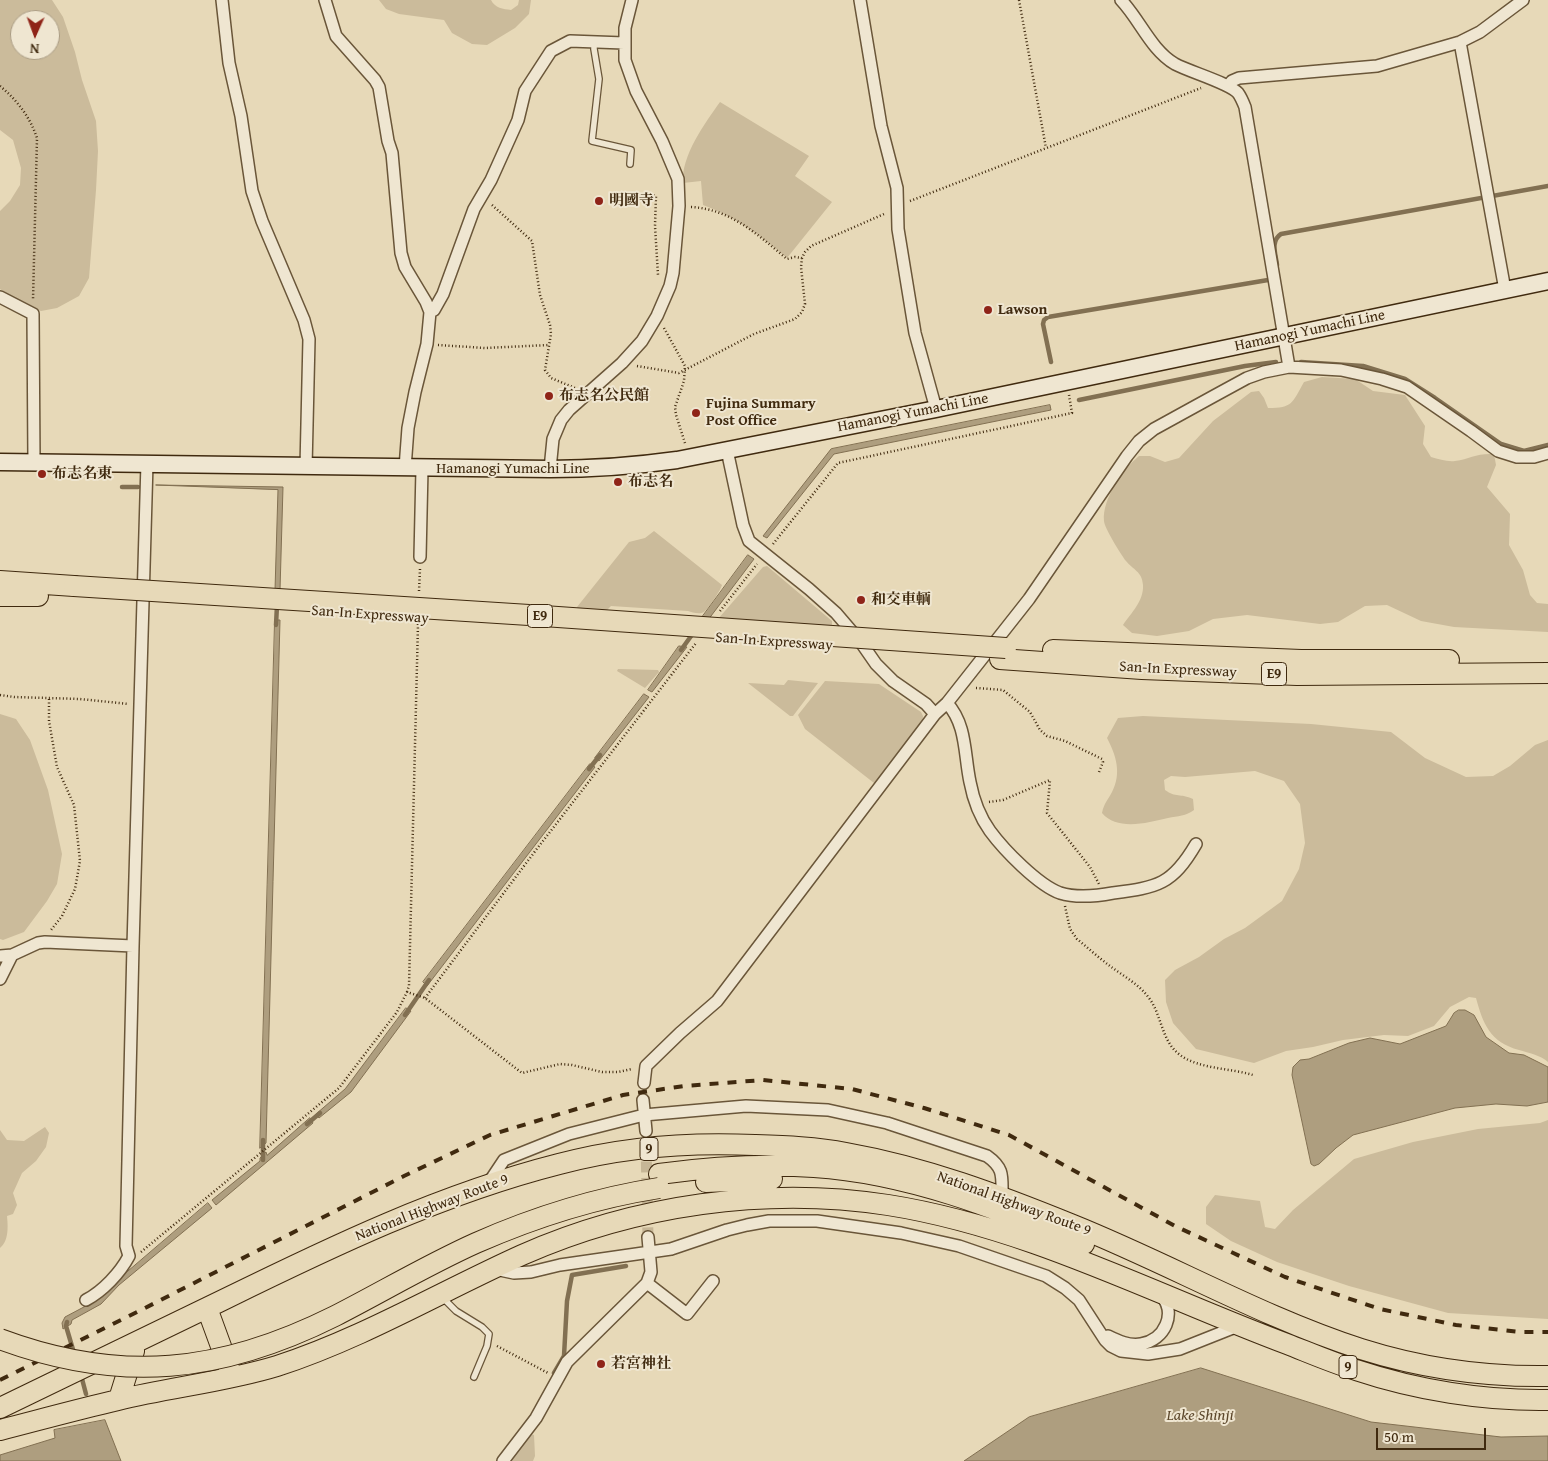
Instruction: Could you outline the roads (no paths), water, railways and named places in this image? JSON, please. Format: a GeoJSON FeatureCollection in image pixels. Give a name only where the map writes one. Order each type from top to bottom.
{"type":"FeatureCollection","features":[{"type":"Feature","properties":{"kind":"highway","name":"San-In Expressway"},"geometry":{"type":"LineString","coordinates":[[0,581],[68,593]]}},
{"type":"Feature","properties":{"kind":"highway","name":"San-In Expressway"},"geometry":{"type":"LineString","coordinates":[[0,594],[68,593],[811,644],[1003,653],[1301,660],[1548,660]]}},
{"type":"Feature","properties":{"kind":"highway","name":"San-In Expressway"},"geometry":{"type":"LineString","coordinates":[[1003,653],[1142,669],[1298,675],[1548,673]]}},
{"type":"Feature","properties":{"kind":"highway","name":"National Highway Route 9"},"geometry":{"type":"LineString","coordinates":[[0,1408],[339,1244],[488,1184],[562,1162],[625,1151],[724,1144],[780,1146],[842,1152],[919,1169],[1002,1196],[1095,1234],[1316,1333],[1364,1350],[1414,1363],[1469,1372],[1548,1376]]}},
{"type":"Feature","properties":{"kind":"highway"},"geometry":{"type":"LineString","coordinates":[[0,1338],[56,1357],[119,1366],[185,1365],[228,1357],[272,1344],[301,1332],[442,1259],[509,1229],[659,1181],[739,1166],[816,1167],[891,1179],[969,1201],[1067,1237],[1237,1306],[1316,1333]]}},
{"type":"Feature","properties":{"kind":"highway"},"geometry":{"type":"LineString","coordinates":[[0,1326],[54,1344],[101,1352],[162,1355],[202,1350],[246,1339],[295,1320],[434,1250],[512,1215],[583,1191],[620,1181],[814,1180],[852,1184],[888,1191],[927,1200],[1018,1231],[1159,1292]]}},
{"type":"Feature","properties":{"kind":"highway","name":"National Highway Route 9"},"geometry":{"type":"LineString","coordinates":[[0,1430],[111,1402],[232,1378],[277,1366],[350,1339],[493,1269],[566,1238],[611,1224],[653,1213],[749,1200],[796,1198],[888,1205],[978,1226],[1028,1242],[1159,1292],[1238,1326],[1356,1370],[1410,1385],[1468,1395],[1548,1400]]}},
{"type":"Feature","properties":{"kind":"highway"},"geometry":{"type":"LineString","coordinates":[[207,1308],[232,1378]]}},
{"type":"Feature","properties":{"kind":"highway"},"geometry":{"type":"LineString","coordinates":[[111,1402],[136,1342]]}},
{"type":"Feature","properties":{"kind":"main road","name":"Hamanogi Yumachi Line"},"geometry":{"type":"LineString","coordinates":[[0,462],[550,469],[596,469],[638,465],[727,450],[936,409],[1548,281]]}},
{"type":"Feature","properties":{"kind":"street"},"geometry":{"type":"LineString","coordinates":[[222,0],[229,63],[252,191],[262,221],[297,302],[309,340],[306,467]]}},
{"type":"Feature","properties":{"kind":"street"},"geometry":{"type":"LineString","coordinates":[[325,0],[336,36],[379,87],[388,141],[392,153],[401,253],[405,267],[430,312],[427,344],[413,401],[406,445],[405,468]]}},
{"type":"Feature","properties":{"kind":"street"},"geometry":{"type":"LineString","coordinates":[[550,469],[551,450],[557,428],[569,410],[622,363],[642,341],[654,322],[672,280],[680,206],[678,179],[636,91],[625,60],[625,28],[632,0]]}},
{"type":"Feature","properties":{"kind":"street"},"geometry":{"type":"LineString","coordinates":[[860,0],[881,126],[897,188],[898,229],[914,333],[936,409]]}},
{"type":"Feature","properties":{"kind":"street"},"geometry":{"type":"LineString","coordinates":[[1121,0],[1132,11],[1159,52],[1175,64],[1228,86],[1238,93],[1245,107],[1289,367]]}},
{"type":"Feature","properties":{"kind":"street"},"geometry":{"type":"LineString","coordinates":[[1228,86],[1232,81],[1239,78],[1377,66],[1460,42],[1480,32],[1523,0]]}},
{"type":"Feature","properties":{"kind":"street"},"geometry":{"type":"LineString","coordinates":[[430,312],[434,310],[443,294],[474,209],[491,180],[518,120],[525,92],[551,51],[570,41],[594,40],[624,43]]}},
{"type":"Feature","properties":{"kind":"street"},"geometry":{"type":"LineString","coordinates":[[1460,42],[1505,290]]}},
{"type":"Feature","properties":{"kind":"street"},"geometry":{"type":"LineString","coordinates":[[0,297],[33,314],[34,462]]}},
{"type":"Feature","properties":{"kind":"street"},"geometry":{"type":"LineString","coordinates":[[644,1084],[646,1066],[717,1001],[935,714],[947,703],[1029,599],[1127,456],[1139,441],[1154,429],[1247,378],[1264,372],[1289,367],[1341,370],[1382,379],[1406,387],[1471,431],[1498,452],[1517,457],[1534,457],[1548,453]]}},
{"type":"Feature","properties":{"kind":"street"},"geometry":{"type":"LineString","coordinates":[[727,450],[743,525],[749,541],[836,613],[860,641],[876,664],[887,675],[926,704],[935,714]]}},
{"type":"Feature","properties":{"kind":"street"},"geometry":{"type":"LineString","coordinates":[[86,1300],[94,1296],[123,1268],[129,1256],[126,1246],[132,946],[147,463]]}},
{"type":"Feature","properties":{"kind":"street"},"geometry":{"type":"LineString","coordinates":[[420,558],[422,468]]}},
{"type":"Feature","properties":{"kind":"street"},"geometry":{"type":"LineString","coordinates":[[947,703],[955,711],[959,720],[970,782],[977,804],[989,830],[1028,872],[1046,886],[1061,893],[1103,895],[1161,884],[1186,860],[1196,844]]}},
{"type":"Feature","properties":{"kind":"street"},"geometry":{"type":"LineString","coordinates":[[0,956],[12,955],[38,943],[45,942],[132,946]]}},
{"type":"Feature","properties":{"kind":"street"},"geometry":{"type":"LineString","coordinates":[[0,979],[12,955]]}},
{"type":"Feature","properties":{"kind":"street"},"geometry":{"type":"LineString","coordinates":[[644,1100],[646,1131]]}},
{"type":"Feature","properties":{"kind":"street"},"geometry":{"type":"LineString","coordinates":[[488,1184],[504,1160],[569,1134],[644,1115],[746,1106],[828,1110],[887,1123],[987,1156],[997,1163],[1002,1172],[1002,1196]]}},
{"type":"Feature","properties":{"kind":"street"},"geometry":{"type":"LineString","coordinates":[[493,1269],[514,1273],[531,1272],[560,1265],[671,1248],[727,1230],[769,1221],[817,1222],[901,1233],[959,1246],[1046,1276],[1079,1300],[1099,1332],[1111,1346],[1121,1350],[1148,1354],[1180,1350],[1238,1326]]}},
{"type":"Feature","properties":{"kind":"street"},"geometry":{"type":"LineString","coordinates":[[503,1461],[536,1418],[567,1362],[647,1283],[651,1272],[648,1238]]}},
{"type":"Feature","properties":{"kind":"street"},"geometry":{"type":"LineString","coordinates":[[647,1283],[687,1314],[713,1281]]}},
{"type":"Feature","properties":{"kind":"street"},"geometry":{"type":"LineString","coordinates":[[1099,1332],[1132,1344],[1150,1341],[1157,1337],[1164,1330],[1170,1314],[1165,1299],[1159,1292]]}},
{"type":"Feature","properties":{"kind":"lane"},"geometry":{"type":"LineString","coordinates":[[594,40],[599,79],[592,141],[631,150],[630,164]]}},
{"type":"Feature","properties":{"kind":"lane"},"geometry":{"type":"LineString","coordinates":[[439,1295],[456,1311],[487,1330],[489,1334],[488,1342],[474,1378]]}},
{"type":"Feature","properties":{"kind":"water"},"geometry":{"type":"Polygon","coordinates":[[[1050,405],[1051,410],[834,454],[767,538],[763,536],[831,449],[1050,405]]]}},
{"type":"Feature","properties":{"kind":"water"},"geometry":{"type":"Polygon","coordinates":[[[156,485],[283,487],[280,590],[275,590],[278,490],[156,485]]]}},
{"type":"Feature","properties":{"kind":"water"},"geometry":{"type":"Polygon","coordinates":[[[748,555],[754,559],[708,620],[703,616],[748,555]]]}},
{"type":"Feature","properties":{"kind":"water"},"geometry":{"type":"Polygon","coordinates":[[[275,620],[280,620],[266,1143],[260,1148],[275,620]]]}},
{"type":"Feature","properties":{"kind":"water"},"geometry":{"type":"Polygon","coordinates":[[[679,646],[687,647],[652,692],[648,690],[679,646]]]}},
{"type":"Feature","properties":{"kind":"water"},"geometry":{"type":"Polygon","coordinates":[[[644,694],[649,697],[599,761],[595,758],[644,694]]]}},
{"type":"Feature","properties":{"kind":"water"},"geometry":{"type":"Polygon","coordinates":[[[590,764],[595,767],[427,986],[423,982],[590,764]]]}},
{"type":"Feature","properties":{"kind":"water"},"geometry":{"type":"Polygon","coordinates":[[[406,1008],[411,1011],[351,1092],[319,1118],[316,1114],[345,1089],[406,1008]]]}},
{"type":"Feature","properties":{"kind":"water"},"geometry":{"type":"Polygon","coordinates":[[[1459,1010],[1465,1010],[1474,1015],[1486,1037],[1509,1053],[1524,1055],[1548,1067],[1548,1102],[1527,1106],[1496,1104],[1455,1108],[1353,1135],[1319,1164],[1314,1166],[1311,1164],[1292,1075],[1293,1067],[1300,1060],[1309,1059],[1349,1043],[1370,1038],[1400,1044],[1446,1026],[1454,1013],[1459,1010]]]}},
{"type":"Feature","properties":{"kind":"water"},"geometry":{"type":"Polygon","coordinates":[[[310,1118],[313,1123],[216,1205],[212,1200],[260,1161],[260,1158],[266,1152],[267,1155],[310,1118]]]}},
{"type":"Feature","properties":{"kind":"water"},"geometry":{"type":"Polygon","coordinates":[[[208,1203],[212,1208],[119,1285],[101,1304],[72,1320],[71,1324],[63,1329],[62,1323],[65,1317],[97,1300],[114,1283],[208,1203]]]}},
{"type":"Feature","properties":{"kind":"water","name":"Lake Shinji"},"geometry":{"type":"Polygon","coordinates":[[[1201,1368],[1371,1422],[1501,1437],[1548,1436],[1548,1461],[964,1461],[1029,1417],[1201,1368]]]}},
{"type":"Feature","properties":{"kind":"water"},"geometry":{"type":"Polygon","coordinates":[[[105,1420],[121,1461],[0,1461],[0,1455],[55,1438],[54,1430],[105,1420]]]}},
{"type":"Feature","properties":{"kind":"waterway"},"geometry":{"type":"LineString","coordinates":[[1277,265],[1275,244],[1281,234],[1548,186]]}},
{"type":"Feature","properties":{"kind":"waterway"},"geometry":{"type":"LineString","coordinates":[[1051,362],[1043,324],[1044,320],[1048,317],[1274,279]]}},
{"type":"Feature","properties":{"kind":"waterway"},"geometry":{"type":"LineString","coordinates":[[1079,400],[1245,366],[1276,362]]}},
{"type":"Feature","properties":{"kind":"waterway"},"geometry":{"type":"LineString","coordinates":[[1301,362],[1363,366],[1405,379],[1501,444],[1524,451],[1548,445]]}},
{"type":"Feature","properties":{"kind":"waterway"},"geometry":{"type":"LineString","coordinates":[[122,487],[138,487]]}},
{"type":"Feature","properties":{"kind":"waterway"},"geometry":{"type":"LineString","coordinates":[[276,625],[277,605]]}},
{"type":"Feature","properties":{"kind":"waterway"},"geometry":{"type":"LineString","coordinates":[[681,650],[694,632]]}},
{"type":"Feature","properties":{"kind":"waterway"},"geometry":{"type":"LineString","coordinates":[[589,769],[600,755]]}},
{"type":"Feature","properties":{"kind":"waterway"},"geometry":{"type":"LineString","coordinates":[[405,1015],[429,980]]}},
{"type":"Feature","properties":{"kind":"waterway"},"geometry":{"type":"LineString","coordinates":[[307,1124],[320,1113]]}},
{"type":"Feature","properties":{"kind":"waterway"},"geometry":{"type":"LineString","coordinates":[[263,1140],[263,1160]]}},
{"type":"Feature","properties":{"kind":"waterway"},"geometry":{"type":"LineString","coordinates":[[554,1373],[564,1356],[567,1301],[572,1275],[626,1266]]}},
{"type":"Feature","properties":{"kind":"waterway"},"geometry":{"type":"LineString","coordinates":[[67,1322],[66,1326],[74,1353]]}},
{"type":"Feature","properties":{"kind":"waterway"},"geometry":{"type":"LineString","coordinates":[[81,1375],[86,1394]]}},
{"type":"Feature","properties":{"kind":"tunnel"},"geometry":{"type":"LineString","coordinates":[[646,1145],[648,1237]]}},
{"type":"Feature","properties":{"kind":"railway"},"geometry":{"type":"LineString","coordinates":[[0,1380],[404,1176],[490,1135],[623,1095],[684,1086],[763,1080],[852,1089],[924,1108],[1009,1135],[1175,1226],[1285,1277],[1380,1309],[1456,1325],[1521,1332],[1548,1332]]}},
{"type":"Feature","properties":{"kind":"place","name":"明國寺"},"geometry":{"type":"Point","coordinates":[599,201]}},
{"type":"Feature","properties":{"kind":"place","name":"Lawson"},"geometry":{"type":"Point","coordinates":[988,310]}},
{"type":"Feature","properties":{"kind":"place","name":"布志名公民館"},"geometry":{"type":"Point","coordinates":[549,396]}},
{"type":"Feature","properties":{"kind":"place","name":"Fujina Summary Post Office"},"geometry":{"type":"Point","coordinates":[696,413]}},
{"type":"Feature","properties":{"kind":"place","name":"布志名東"},"geometry":{"type":"Point","coordinates":[42,474]}},
{"type":"Feature","properties":{"kind":"place","name":"布志名"},"geometry":{"type":"Point","coordinates":[618,482]}},
{"type":"Feature","properties":{"kind":"place","name":"和交車輌"},"geometry":{"type":"Point","coordinates":[861,600]}},
{"type":"Feature","properties":{"kind":"place","name":"若宮神社"},"geometry":{"type":"Point","coordinates":[601,1364]}}]}
